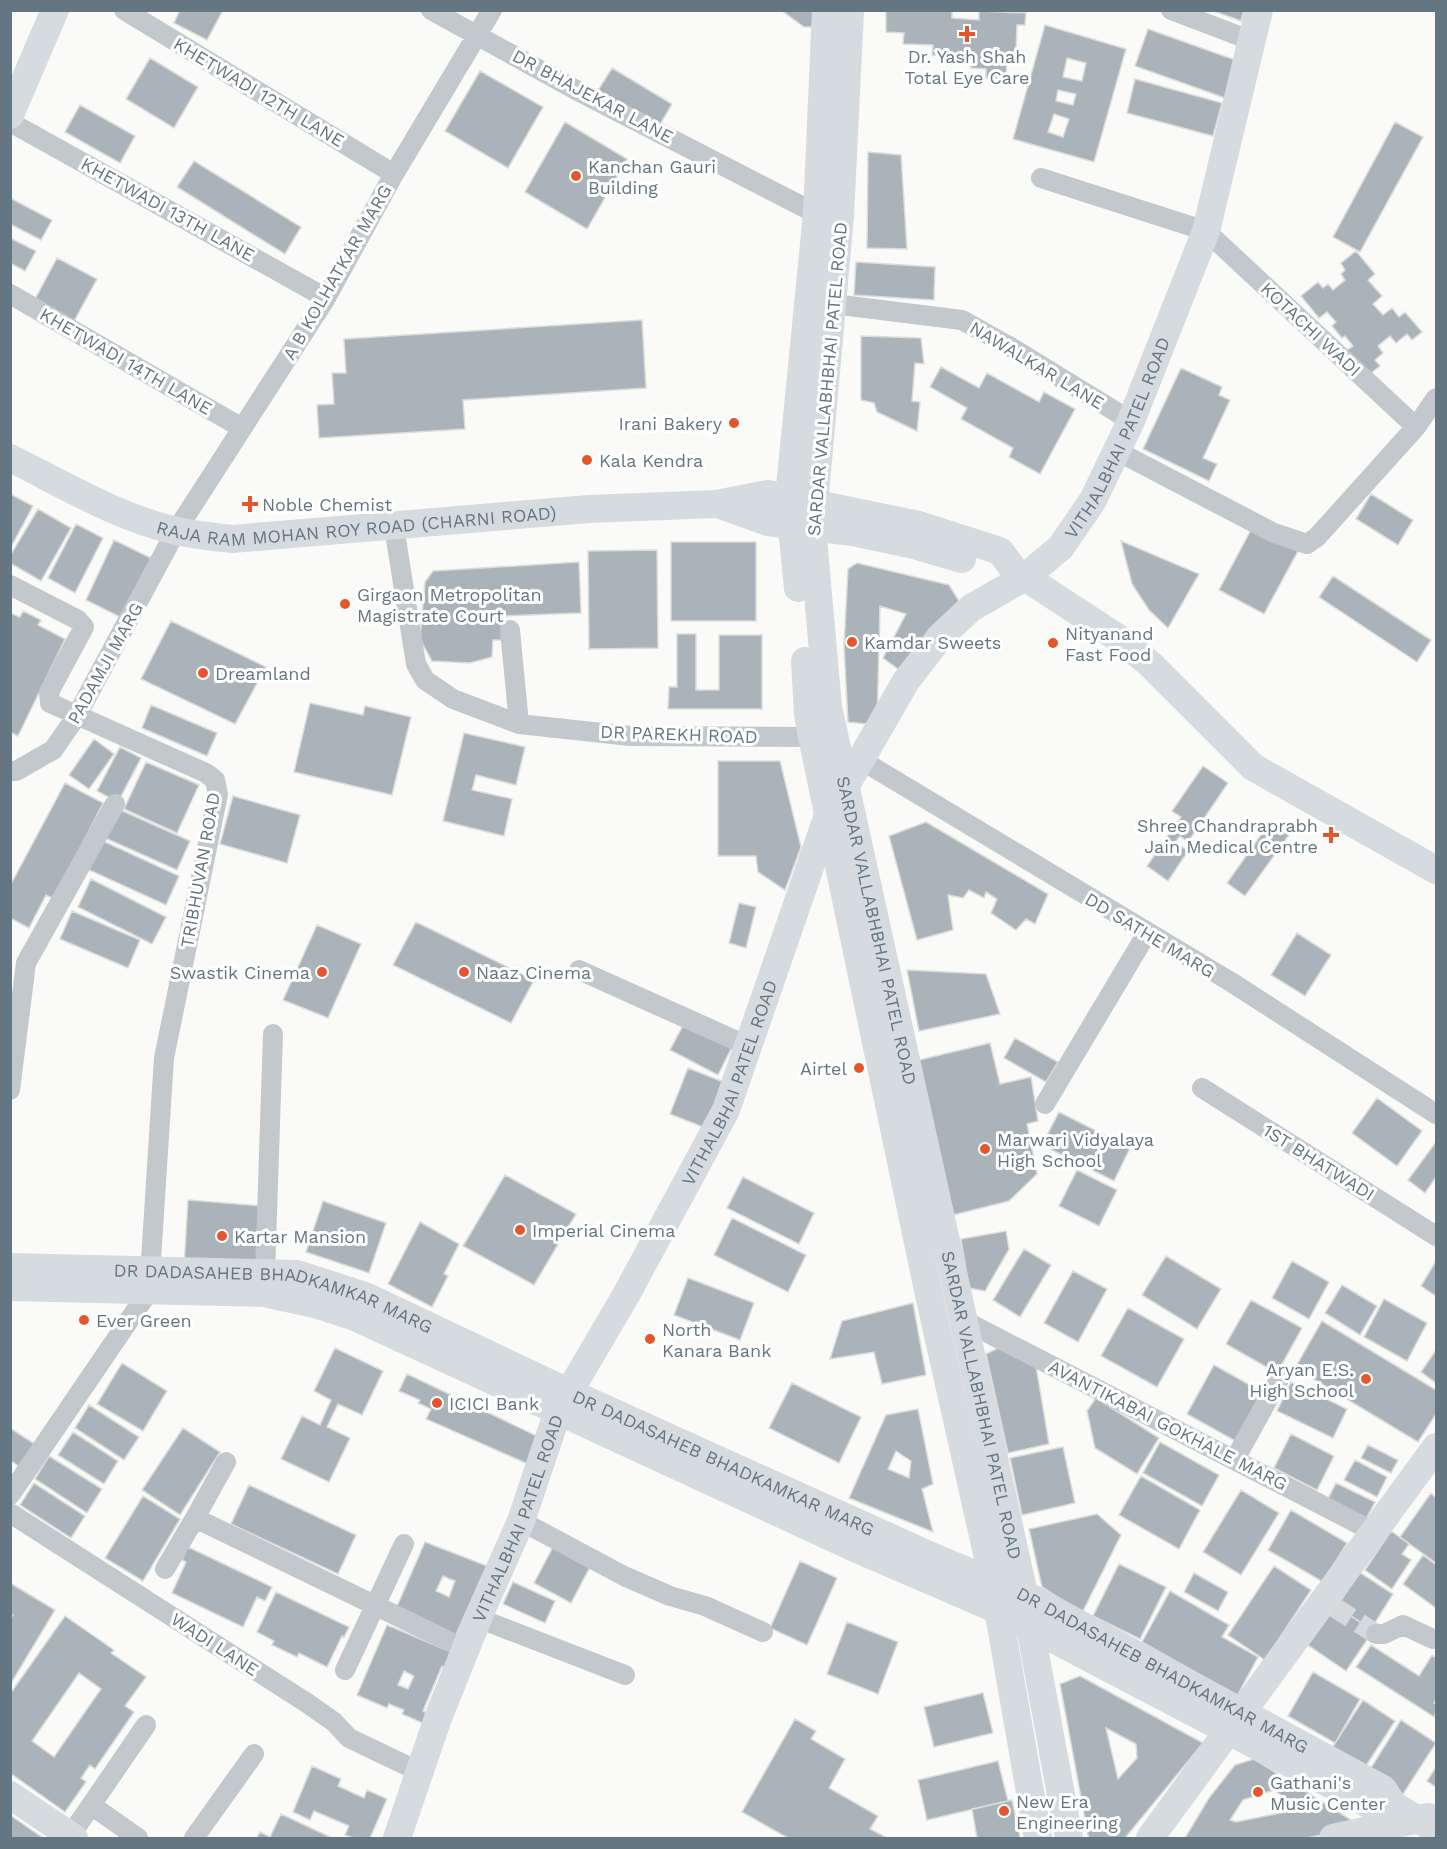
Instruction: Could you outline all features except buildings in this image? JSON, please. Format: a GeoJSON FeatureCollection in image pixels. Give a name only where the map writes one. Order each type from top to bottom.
{"type":"FeatureCollection","features":[{"type":"Feature","properties":{"kind":"main road"},"geometry":{"type":"LineString","coordinates":[[10,115],[55,10]]}},
{"type":"Feature","properties":{"kind":"main road","name":"SARDAR VALLABHBHAI PATEL ROAD"},"geometry":{"type":"LineString","coordinates":[[826,10],[828,215],[833,304],[801,513],[828,707],[961,1319],[1024,1594],[1069,1839]]}},
{"type":"Feature","properties":{"kind":"main road","name":"SARDAR VALLABHBHAI PATEL ROAD"},"geometry":{"type":"LineString","coordinates":[[850,10],[828,215],[801,513],[802,621],[808,714],[993,1580],[1038,1839]]}},
{"type":"Feature","properties":{"kind":"main road","name":"VITHALBHAI PATEL ROAD"},"geometry":{"type":"LineString","coordinates":[[845,786],[906,681],[940,637],[971,608],[1061,547],[1093,500],[1131,421],[1206,231],[1259,10]]}},
{"type":"Feature","properties":{"kind":"main road","name":"RAJA RAM MOHAN ROY ROAD (CHARNI ROAD)"},"geometry":{"type":"LineString","coordinates":[[10,458],[100,503],[176,531],[232,539],[589,509],[716,504],[768,494],[801,513],[917,535],[992,568],[1019,574],[1117,637],[1150,664],[1253,767],[1437,870]]}},
{"type":"Feature","properties":{"kind":"main road","name":"VITHALBHAI PATEL ROAD"},"geometry":{"type":"LineString","coordinates":[[397,1839],[465,1649],[521,1521],[563,1401],[626,1295],[726,1110],[829,813]]}},
{"type":"Feature","properties":{"kind":"main road","name":"DR DADASAHEB BHADKAMKAR MARG"},"geometry":{"type":"LineString","coordinates":[[10,1267],[56,1278],[149,1280],[297,1274],[365,1296],[563,1401],[859,1550],[1030,1626],[1124,1661]]}},
{"type":"Feature","properties":{"kind":"main road","name":"DR DADASAHEB BHADKAMKAR MARG"},"geometry":{"type":"LineString","coordinates":[[10,1287],[56,1278]]}},
{"type":"Feature","properties":{"kind":"main road","name":"DR DADASAHEB BHADKAMKAR MARG"},"geometry":{"type":"LineString","coordinates":[[149,1280],[264,1293],[315,1304],[355,1317],[993,1580],[1024,1594],[1124,1661],[1311,1761],[1383,1789],[1393,1805],[1431,1822]]}},
{"type":"Feature","properties":{"kind":"main road"},"geometry":{"type":"LineString","coordinates":[[1150,1839],[1329,1604],[1374,1532],[1437,1447]]}},
{"type":"Feature","properties":{"kind":"main road"},"geometry":{"type":"LineString","coordinates":[[940,1560],[968,1544],[979,1522]]}},
{"type":"Feature","properties":{"kind":"main road"},"geometry":{"type":"LineString","coordinates":[[10,1795],[72,1837]]}},
{"type":"Feature","properties":{"kind":"main road"},"geometry":{"type":"LineString","coordinates":[[1333,1839],[1431,1822]]}},
{"type":"Feature","properties":{"kind":"street","name":"KHETWADI 12TH LANE"},"geometry":{"type":"LineString","coordinates":[[124,10],[394,174]]}},
{"type":"Feature","properties":{"kind":"street","name":"DR BHAJEKAR LANE"},"geometry":{"type":"LineString","coordinates":[[431,10],[576,90],[828,215]]}},
{"type":"Feature","properties":{"kind":"street","name":"A B KOLHATKAR MARG"},"geometry":{"type":"LineString","coordinates":[[176,531],[326,298],[394,174],[492,10]]}},
{"type":"Feature","properties":{"kind":"street"},"geometry":{"type":"LineString","coordinates":[[1172,10],[1250,40]]}},
{"type":"Feature","properties":{"kind":"street","name":"KHETWADI 13TH LANE"},"geometry":{"type":"LineString","coordinates":[[10,122],[326,298]]}},
{"type":"Feature","properties":{"kind":"street"},"geometry":{"type":"LineString","coordinates":[[1041,178],[1206,231]]}},
{"type":"Feature","properties":{"kind":"street","name":"KOTACHI WADI"},"geometry":{"type":"LineString","coordinates":[[1206,231],[1416,427]]}},
{"type":"Feature","properties":{"kind":"street","name":"KHETWADI 14TH LANE"},"geometry":{"type":"LineString","coordinates":[[10,294],[242,428]]}},
{"type":"Feature","properties":{"kind":"street","name":"NAWALKAR LANE"},"geometry":{"type":"LineString","coordinates":[[833,304],[962,320],[1131,421]]}},
{"type":"Feature","properties":{"kind":"street"},"geometry":{"type":"LineString","coordinates":[[1117,451],[1274,533],[1307,544],[1317,537],[1416,427],[1436,399]]}},
{"type":"Feature","properties":{"kind":"street","name":"DR PAREKH ROAD"},"geometry":{"type":"LineString","coordinates":[[394,527],[417,664],[425,680],[453,699],[519,724],[630,736],[812,737]]}},
{"type":"Feature","properties":{"kind":"street","name":"PADAMJI MARG"},"geometry":{"type":"LineString","coordinates":[[10,771],[16,771],[53,750],[76,717],[176,531]]}},
{"type":"Feature","properties":{"kind":"street","name":"TRIBHUVAN ROAD"},"geometry":{"type":"LineString","coordinates":[[10,585],[82,623],[84,627],[48,698],[50,703],[76,717],[206,773],[215,780],[218,794],[164,1058],[149,1280]]}},
{"type":"Feature","properties":{"kind":"street"},"geometry":{"type":"LineString","coordinates":[[510,630],[519,724]]}},
{"type":"Feature","properties":{"kind":"street","name":"DD SATHE MARG"},"geometry":{"type":"LineString","coordinates":[[861,760],[1231,982],[1437,1114]]}},
{"type":"Feature","properties":{"kind":"street"},"geometry":{"type":"LineString","coordinates":[[10,1090],[26,963],[115,804]]}},
{"type":"Feature","properties":{"kind":"street"},"geometry":{"type":"LineString","coordinates":[[1045,1104],[1147,933]]}},
{"type":"Feature","properties":{"kind":"street"},"geometry":{"type":"LineString","coordinates":[[579,969],[748,1046]]}},
{"type":"Feature","properties":{"kind":"street"},"geometry":{"type":"LineString","coordinates":[[265,1274],[273,1034]]}},
{"type":"Feature","properties":{"kind":"street","name":"1ST BHATWADI"},"geometry":{"type":"LineString","coordinates":[[1202,1088],[1437,1236]]}},
{"type":"Feature","properties":{"kind":"street"},"geometry":{"type":"LineString","coordinates":[[10,1495],[149,1280]]}},
{"type":"Feature","properties":{"kind":"street","name":"AVANTIKABAI GOKHALE MARG"},"geometry":{"type":"LineString","coordinates":[[961,1319],[1374,1532]]}},
{"type":"Feature","properties":{"kind":"street"},"geometry":{"type":"LineString","coordinates":[[1235,1459],[1282,1374]]}},
{"type":"Feature","properties":{"kind":"street"},"geometry":{"type":"LineString","coordinates":[[165,1569],[226,1462]]}},
{"type":"Feature","properties":{"kind":"street","name":"WADI LANE"},"geometry":{"type":"LineString","coordinates":[[10,1513],[307,1703],[334,1722],[349,1738],[420,1772]]}},
{"type":"Feature","properties":{"kind":"street"},"geometry":{"type":"LineString","coordinates":[[195,1518],[465,1649]]}},
{"type":"Feature","properties":{"kind":"street"},"geometry":{"type":"LineString","coordinates":[[521,1521],[624,1576],[670,1596],[705,1606],[763,1632]]}},
{"type":"Feature","properties":{"kind":"street"},"geometry":{"type":"LineString","coordinates":[[345,1670],[404,1544]]}},
{"type":"Feature","properties":{"kind":"street"},"geometry":{"type":"LineString","coordinates":[[478,1618],[625,1674]]}},
{"type":"Feature","properties":{"kind":"street"},"geometry":{"type":"LineString","coordinates":[[1376,1634],[1384,1634],[1403,1625],[1433,1639]]}},
{"type":"Feature","properties":{"kind":"street"},"geometry":{"type":"LineString","coordinates":[[72,1837],[146,1725]]}},
{"type":"Feature","properties":{"kind":"street"},"geometry":{"type":"LineString","coordinates":[[194,1839],[254,1754]]}},
{"type":"Feature","properties":{"kind":"street"},"geometry":{"type":"LineString","coordinates":[[91,1805],[138,1839]]}},
{"type":"Feature","properties":{"kind":"tunnel"},"geometry":{"type":"LineString","coordinates":[[1334,1607],[1376,1634]]}},
{"type":"Feature","properties":{"kind":"place","name":"Dr. Yash Shah Total Eye Care"},"geometry":{"type":"Point","coordinates":[967,34]}},
{"type":"Feature","properties":{"kind":"place","name":"Kanchan Gauri Building"},"geometry":{"type":"Point","coordinates":[576,176]}},
{"type":"Feature","properties":{"kind":"place","name":"Irani Bakery"},"geometry":{"type":"Point","coordinates":[734,423]}},
{"type":"Feature","properties":{"kind":"place","name":"Kala Kendra"},"geometry":{"type":"Point","coordinates":[587,460]}},
{"type":"Feature","properties":{"kind":"place","name":"Noble Chemist"},"geometry":{"type":"Point","coordinates":[250,504]}},
{"type":"Feature","properties":{"kind":"place","name":"Girgaon Metropolitan Magistrate Court"},"geometry":{"type":"Point","coordinates":[345,604]}},
{"type":"Feature","properties":{"kind":"place","name":"Kamdar Sweets"},"geometry":{"type":"Point","coordinates":[852,642]}},
{"type":"Feature","properties":{"kind":"place","name":"Nityanand Fast Food"},"geometry":{"type":"Point","coordinates":[1053,643]}},
{"type":"Feature","properties":{"kind":"place","name":"Dreamland"},"geometry":{"type":"Point","coordinates":[203,673]}},
{"type":"Feature","properties":{"kind":"place","name":"Shree Chandraprabh Jain Medical Centre"},"geometry":{"type":"Point","coordinates":[1331,835]}},
{"type":"Feature","properties":{"kind":"place","name":"Swastik Cinema"},"geometry":{"type":"Point","coordinates":[322,972]}},
{"type":"Feature","properties":{"kind":"place","name":"Naaz Cinema"},"geometry":{"type":"Point","coordinates":[464,972]}},
{"type":"Feature","properties":{"kind":"place","name":"Airtel"},"geometry":{"type":"Point","coordinates":[859,1068]}},
{"type":"Feature","properties":{"kind":"place","name":"Marwari Vidyalaya High School"},"geometry":{"type":"Point","coordinates":[985,1149]}},
{"type":"Feature","properties":{"kind":"place","name":"Imperial Cinema"},"geometry":{"type":"Point","coordinates":[520,1230]}},
{"type":"Feature","properties":{"kind":"place","name":"Kartar Mansion"},"geometry":{"type":"Point","coordinates":[222,1236]}},
{"type":"Feature","properties":{"kind":"place","name":"Ever Green"},"geometry":{"type":"Point","coordinates":[84,1320]}},
{"type":"Feature","properties":{"kind":"place","name":"North Kanara Bank"},"geometry":{"type":"Point","coordinates":[650,1339]}},
{"type":"Feature","properties":{"kind":"place","name":"Aryan E.S. High School"},"geometry":{"type":"Point","coordinates":[1366,1379]}},
{"type":"Feature","properties":{"kind":"place","name":"ICICI Bank"},"geometry":{"type":"Point","coordinates":[437,1403]}},
{"type":"Feature","properties":{"kind":"place","name":"Gathani's Music Center"},"geometry":{"type":"Point","coordinates":[1258,1792]}},
{"type":"Feature","properties":{"kind":"place","name":"New Era Engineering"},"geometry":{"type":"Point","coordinates":[1004,1811]}}]}
